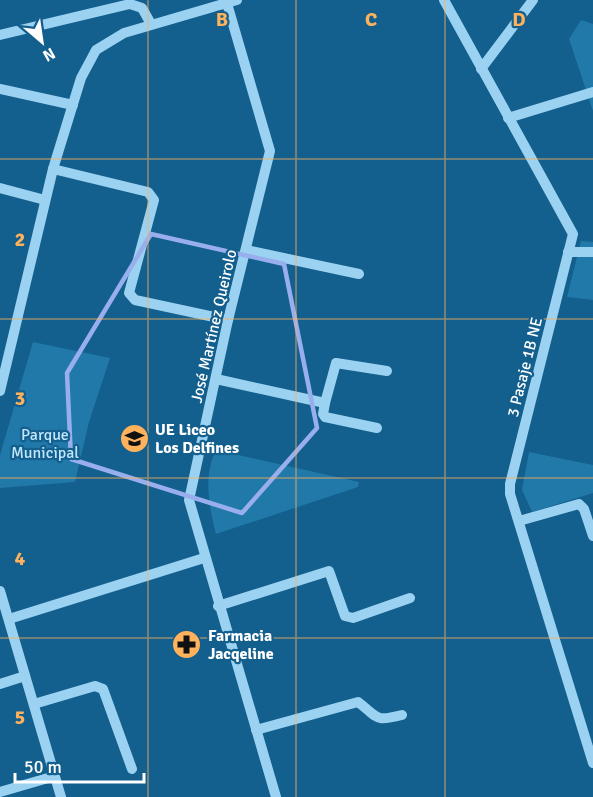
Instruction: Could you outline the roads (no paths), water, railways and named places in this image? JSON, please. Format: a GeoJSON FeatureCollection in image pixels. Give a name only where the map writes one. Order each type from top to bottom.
{"type":"FeatureCollection","features":[{"type":"Feature","properties":{"kind":"street","name":"3 Pasaje 1B NE"},"geometry":{"type":"LineString","coordinates":[[444,0],[573,234],[510,484],[593,763]]}},
{"type":"Feature","properties":{"kind":"street"},"geometry":{"type":"LineString","coordinates":[[481,69],[533,0]]}},
{"type":"Feature","properties":{"kind":"street"},"geometry":{"type":"LineString","coordinates":[[0,391],[53,169],[81,78],[96,50],[124,33],[230,1]]}},
{"type":"Feature","properties":{"kind":"street","name":"José Martínez Queirolo"},"geometry":{"type":"LineString","coordinates":[[230,1],[270,151],[189,491],[204,558],[276,797]]}},
{"type":"Feature","properties":{"kind":"street"},"geometry":{"type":"LineString","coordinates":[[0,35],[130,4],[142,8],[151,24]]}},
{"type":"Feature","properties":{"kind":"street"},"geometry":{"type":"LineString","coordinates":[[0,89],[73,105]]}},
{"type":"Feature","properties":{"kind":"street"},"geometry":{"type":"LineString","coordinates":[[508,118],[593,92]]}},
{"type":"Feature","properties":{"kind":"street"},"geometry":{"type":"LineString","coordinates":[[53,169],[148,192],[154,200],[129,293],[135,300],[228,321]]}},
{"type":"Feature","properties":{"kind":"street"},"geometry":{"type":"LineString","coordinates":[[0,188],[45,200]]}},
{"type":"Feature","properties":{"kind":"street"},"geometry":{"type":"LineString","coordinates":[[246,250],[359,274]]}},
{"type":"Feature","properties":{"kind":"street"},"geometry":{"type":"LineString","coordinates":[[568,252],[593,252]]}},
{"type":"Feature","properties":{"kind":"street"},"geometry":{"type":"LineString","coordinates":[[377,428],[326,417],[323,414],[336,363],[387,371]]}},
{"type":"Feature","properties":{"kind":"street"},"geometry":{"type":"LineString","coordinates":[[216,379],[325,403]]}},
{"type":"Feature","properties":{"kind":"street"},"geometry":{"type":"LineString","coordinates":[[519,520],[579,504],[584,508],[593,536]]}},
{"type":"Feature","properties":{"kind":"street"},"geometry":{"type":"LineString","coordinates":[[9,619],[204,558]]}},
{"type":"Feature","properties":{"kind":"street"},"geometry":{"type":"LineString","coordinates":[[218,606],[328,571],[345,616],[353,618],[411,598]]}},
{"type":"Feature","properties":{"kind":"street"},"geometry":{"type":"LineString","coordinates":[[0,591],[61,797]]}},
{"type":"Feature","properties":{"kind":"street"},"geometry":{"type":"LineString","coordinates":[[0,684],[25,676]]}},
{"type":"Feature","properties":{"kind":"street"},"geometry":{"type":"LineString","coordinates":[[34,704],[95,686],[103,689],[132,769]]}},
{"type":"Feature","properties":{"kind":"street"},"geometry":{"type":"LineString","coordinates":[[256,730],[358,702],[373,718],[382,720],[402,715]]}},
{"type":"Feature","properties":{"kind":"street"},"geometry":{"type":"LineString","coordinates":[[0,792],[55,776]]}},
{"type":"Feature","properties":{"kind":"place","name":"UE Liceo Los Delfines"},"geometry":{"type":"Point","coordinates":[134,438]}},
{"type":"Feature","properties":{"kind":"place","name":"Farmacia Jacqeline"},"geometry":{"type":"Point","coordinates":[187,644]}},
{"type":"Feature","properties":{"kind":"park label","name":"Parque Municipal"},"geometry":{"type":"Point","coordinates":[45,443]}}]}
